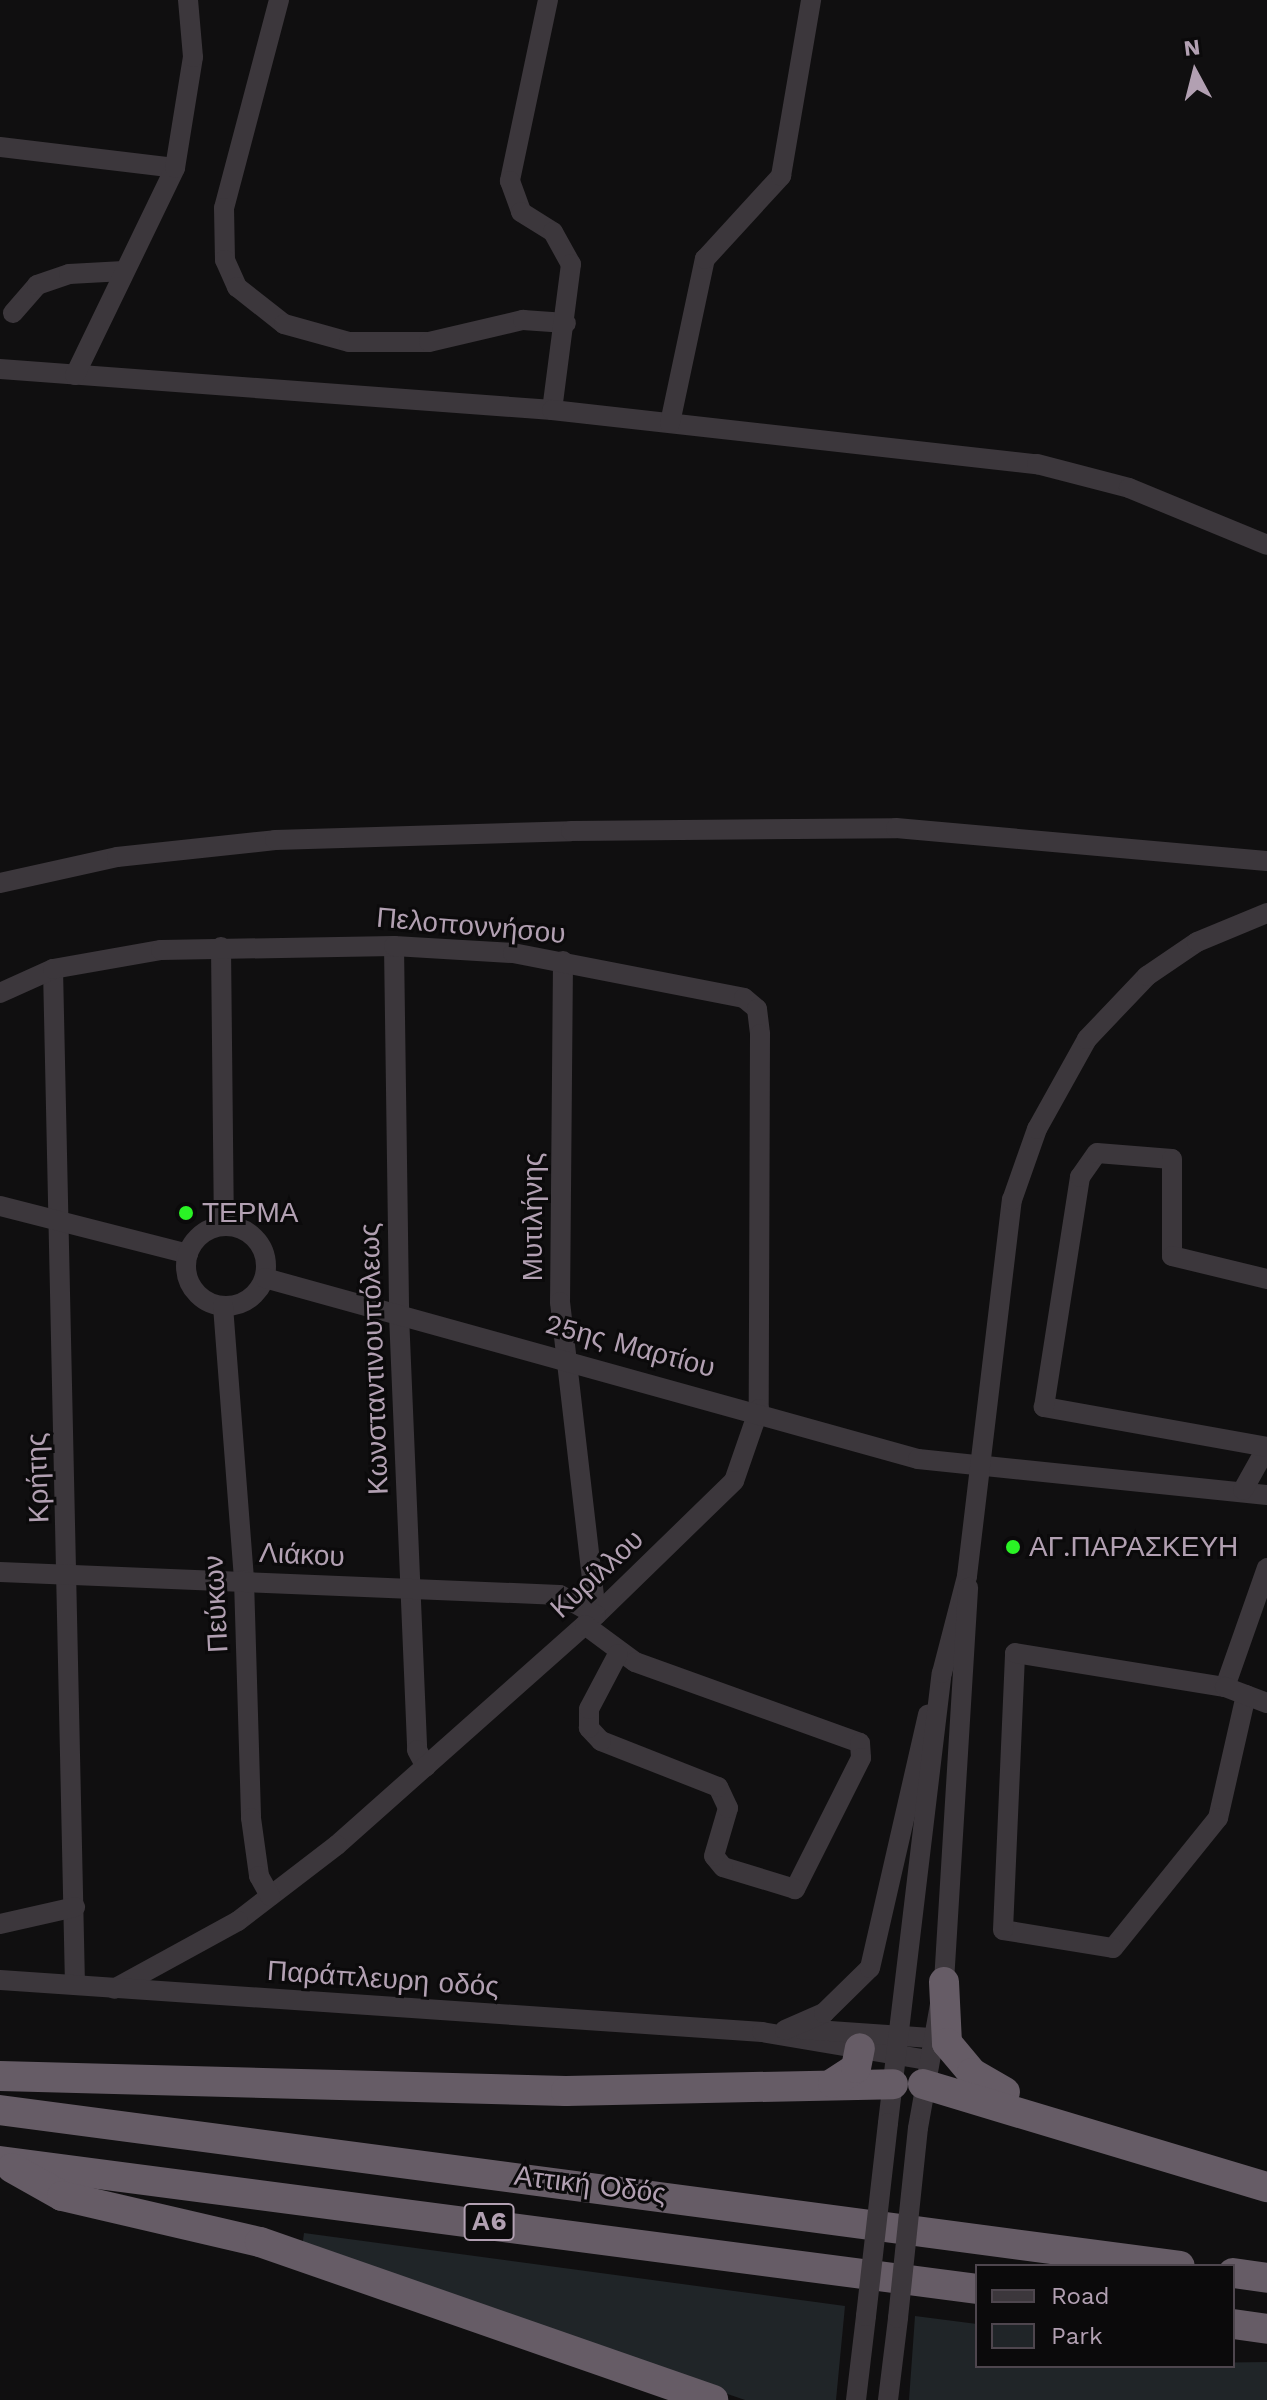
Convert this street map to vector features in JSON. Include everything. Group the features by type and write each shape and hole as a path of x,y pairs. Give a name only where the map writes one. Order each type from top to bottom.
{"highway":[{"path":"944,1982 944,2030 955,2057 1059,2123"},
{"path":"833,2083 856,2068 860,2048"},
{"path":"0,2076 566,2091 833,2083 895,2058"},
{"path":"925,2072 1059,2123 1267,2187"},
{"name":"Αττική Οδός","path":"0,2110 1165,2264"},
{"path":"0,2161 62,2196 260,2242 713,2400"},
{"name":"Αττική Οδός","path":"0,2161 975,2289"},
{"path":"1235,2273 1267,2278"},
{"path":"1235,2324 1267,2329"}],"street":[{"path":"75,375 175,168 193,57 188,0"},
{"path":"279,0 224,208 225,260 237,287 284,324 349,342 429,342 523,320 566,323"},
{"path":"548,0 510,181 521,212 565,246 566,323 552,410"},
{"path":"670,423 705,259 781,176 811,0"},
{"path":"0,147 175,168"},
{"path":"13,313 37,285 69,274 124,271"},
{"path":"0,369 552,410 1037,464 1129,488 1267,545"},
{"path":"0,883 117,857 275,840 571,831 896,828 1267,861"},
{"path":"785,2030 824,2013 870,1968 915,1757 942,1673 967,1576 1012,1200 1037,1129 1087,1039 1147,976 1197,942 1267,913"},
{"name":"Πελοποννήσου","path":"0,993 53,969 221,947 394,946 563,961 744,998 757,1009"},
{"name":"Κωνσταντινουπόλεως","path":"394,946 399,1315 417,1750 426,1767"},
{"path":"221,947 224,1226"},
{"name":"Μυτιλήνης","path":"563,961 566,1357 590,1620"},
{"name":"Κρήτης","path":"53,969 57,1220 70,1575 75,1985"},
{"name":"Κυρίλλου","path":"114,1989 270,1896 426,1767 590,1620 734,1481 759,1409 757,1009"},
{"path":"1243,1490 1267,1447 1044,1407 1080,1177 1097,1153 1172,1159 1172,1256 1267,1279"},
{"path":"0,1206 188,1254"},
{"path":"224,1226 258,1241 265,1278 241,1304 223,1306 193,1289 188,1254 202,1235 224,1226"},
{"name":"25ης Μαρτίου","path":"265,1278 759,1409 918,1459 980,1468 1243,1490 1267,1495"},
{"name":"Πεύκων","path":"223,1306 244,1580 251,1818 259,1876 270,1896"},
{"path":"1225,1687 1267,1568"},
{"name":"Λιάκου","path":"0,1572 560,1595 590,1620 618,1654"},
{"path":"887,2393 925,2072 944,1982 970,1623 967,1576"},
{"path":"1246,1695 1218,1818 1113,1948 1003,1930 1015,1653 1225,1687 1246,1695 1267,1703"},
{"path":"618,1654 860,1743 861,1758 795,1889 723,1867 714,1856 728,1808 718,1787 601,1741 589,1728 589,1709 618,1654"},
{"path":"856,2400 942,1673"},
{"path":"0,1924 75,1907"},
{"name":"Παράπλευρη οδός","path":"0,1980 762,2032 860,2048 895,2058"},
{"name":"Παράπλευρη οδός","path":"762,2032 785,2030 895,2058"},
{"path":"895,2058 931,2038"},
{"path":"895,2058 925,2072"},
{"path":"895,2058 925,2072"},
{"path":"860,2368 866,2400"}],"green space":[{"path":"304,2233 845,2306 836,2400 745,2400 302,2248"},
{"path":"915,2316 975,2324 975,2368 1235,2368 1235,2362 1267,2362 1267,2400 909,2400"}],"place":[{"name":"ΤΕΡΜΑ","path":"186,1213"},
{"name":"ΑΓ.ΠΑΡΑΣΚΕΥΗ","path":"1013,1547"}]}
